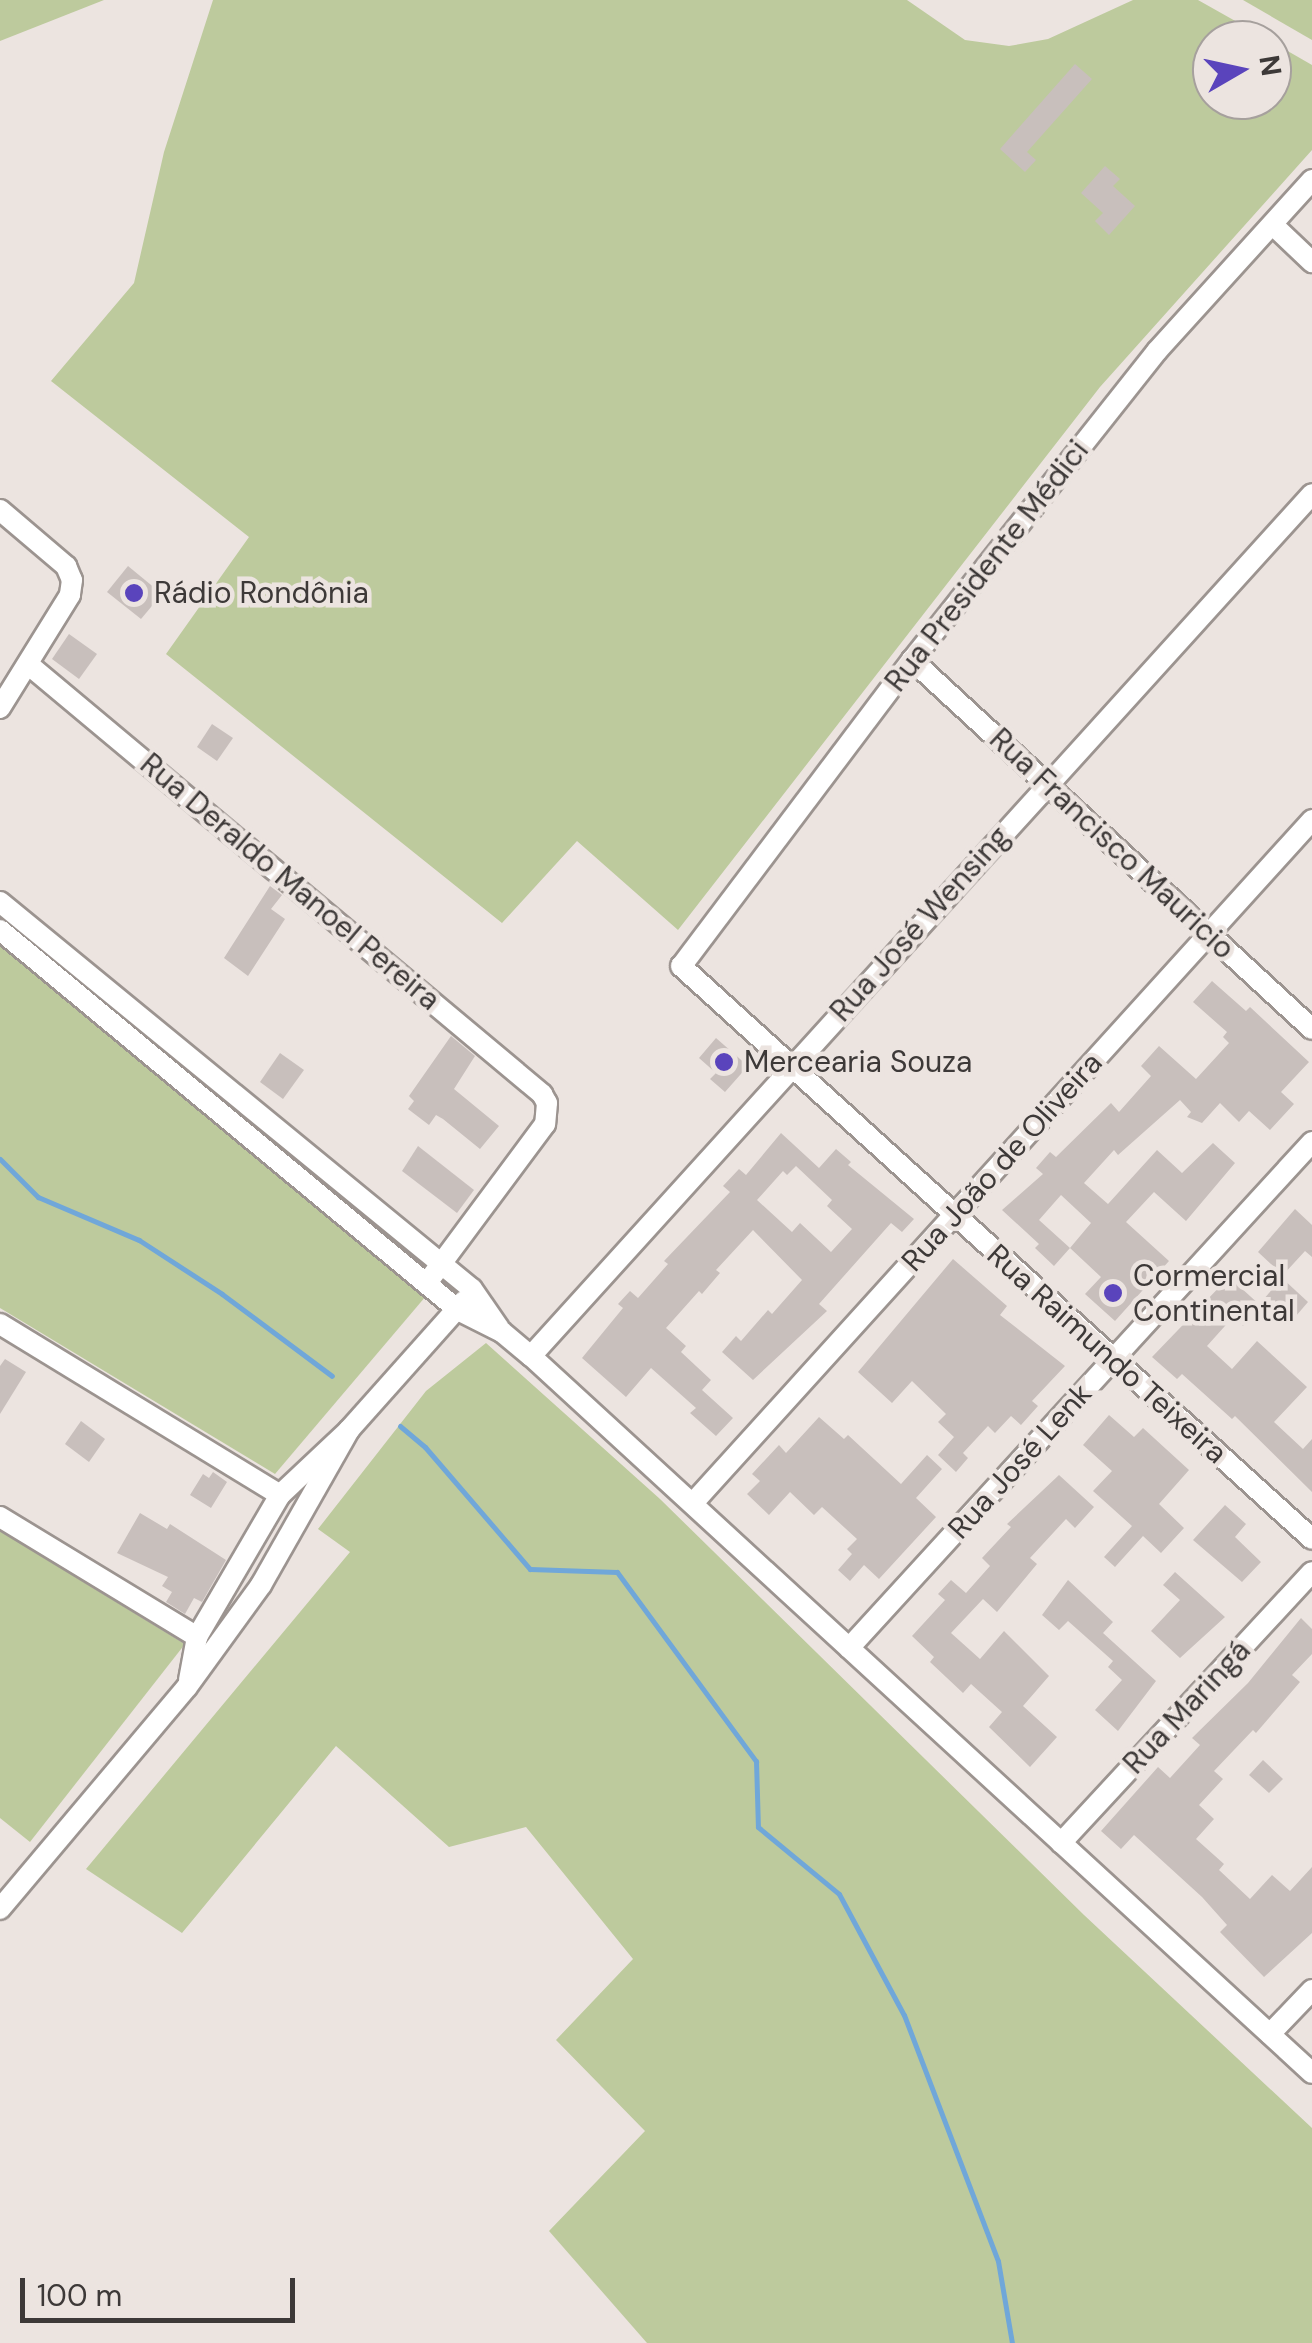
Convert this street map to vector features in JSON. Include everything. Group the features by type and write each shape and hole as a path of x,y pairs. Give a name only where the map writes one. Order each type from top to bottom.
{"street":[{"name":"Rua Presidente Médici","path":"680,966 912,660 1157,351 1312,180"},
{"path":"1273,225 1312,262"},
{"name":"Rua José Wensing","path":"531,1356 1312,494"},
{"path":"0,510 66,566 72,580 70,594 0,708"},
{"name":"Rua Francisco Mauricio","path":"912,660 1312,1029"},
{"name":"Rua Deraldo Manoel Pereira","path":"29,665 535,1086 546,1103 540,1132 442,1264"},
{"name":"Rua João de Oliveira","path":"693,1504 1312,820"},
{"path":"0,902 472,1289 502,1332"},
{"path":"0,930 458,1310 502,1332 531,1356 1312,2073"},
{"name":"Rua Raimundo Teixeira","path":"680,966 1312,1539"},
{"name":"Rua José Lenk","path":"849,1648 1312,1142"},
{"path":"426,1284 442,1264"},
{"path":"188,1687 197,1637 280,1496 349,1430 458,1310 472,1289"},
{"path":"0,1324 280,1496"},
{"path":"0,1909 188,1687 262,1584 349,1430"},
{"path":"0,1517 197,1637"},
{"name":"Rua Maringá","path":"1061,1843 1312,1572"},
{"path":"1270,2034 1312,1990"}],"green space":[{"path":"0,0 104,0 0,41"},
{"path":"213,0 907,0 965,40 1009,46 1048,39 1133,0 1198,0 1234,20 1192,20 1192,120 1292,120 1292,54 1312,65 1312,150 1100,387 678,930 577,841 502,923 166,654 249,537 51,381 134,283 164,152"},
{"path":"1243,0 1312,0 1312,40 1292,28 1292,20 1278,20"},
{"path":"0,943 426,1296 275,1474 0,1308"},
{"path":"486,1343 660,1499 1084,1915 1312,2128 1312,2343 647,2343 549,2231 645,2131 556,2040 633,1959 526,1827 449,1847 336,1746 182,1933 86,1869 350,1552 318,1529 426,1391"},
{"path":"0,1531 185,1644 30,1842 0,1818"}],"building":[{"path":"1075,64 1092,79 1027,152 1036,160 1025,172 1000,149"},
{"path":"1105,166 1120,179 1113,186 1135,206 1109,235 1095,221 1103,213 1081,193"},
{"name":"Rádio Rondônia","path":"128,566 162,594 141,619 107,592"},
{"path":"69,634 97,654 79,679 52,659"},
{"path":"212,724 233,738 217,761 197,747"},
{"path":"270,886 282,895 271,909 285,919 248,976 224,958"},
{"path":"1212,981 1246,1011 1250,1007 1309,1062 1281,1092 1294,1104 1270,1130 1249,1111 1239,1122 1220,1103 1202,1123 1187,1117 1191,1112 1180,1100 1118,1155 1114,1150 1084,1183 1108,1204 1157,1150 1182,1173 1213,1143 1235,1163 1186,1221 1154,1192 1126,1222 1169,1261 1115,1321 1085,1294 1101,1277 1070,1248 1054,1266 1035,1248 1039,1244 1002,1210 1043,1174 1036,1168 1050,1152 1056,1157 1111,1103 1119,1112 1151,1076 1141,1066 1159,1046 1196,1079 1229,1043 1223,1037 1227,1032 1193,1002","holes":["1061,1195 1091,1223 1070,1248 1039,1220"]},
{"path":"451,1036 475,1056 454,1089 499,1126 480,1149 436,1115 429,1125 408,1109 414,1101 409,1096"},
{"name":"Mercearia Souza","path":"716,1038 748,1066 725,1092 710,1079 716,1073 699,1058"},
{"path":"280,1053 304,1070 283,1099 260,1082"},
{"path":"781,1133 819,1168 836,1149 851,1162 848,1165 914,1219 902,1232 891,1223 819,1304 827,1311 753,1380 722,1352 736,1336 741,1341 768,1310 772,1314 802,1280 753,1230 716,1270 720,1273 702,1294 699,1291 666,1328 686,1346 681,1352 711,1380 702,1390 733,1418 716,1436 690,1413 696,1408 651,1368 626,1397 582,1358 623,1308 618,1304 630,1291 638,1298 668,1264 664,1261 730,1192 723,1186 739,1169 746,1175","holes":["796,1166 832,1200 827,1206 852,1229 831,1252 800,1223 792,1232 757,1200 783,1171 787,1175"]},
{"path":"418,1146 474,1190 457,1213 402,1171"},
{"path":"1295,1209 1312,1225 1312,1257 1305,1251 1283,1275 1258,1252"},
{"path":"953,1259 1007,1306 1000,1315 1065,1366 1032,1401 1038,1406 1021,1425 1011,1416 995,1433 988,1426 963,1453 968,1458 956,1472 938,1455 954,1437 938,1422 946,1414 912,1381 892,1403 858,1372"},
{"path":"1229,1277 1261,1306 1243,1326 1233,1317 1207,1346 1232,1369 1257,1341 1307,1387 1274,1422 1303,1449 1312,1439 1312,1492 1235,1416 1232,1419 1182,1374 1177,1379 1152,1357"},
{"path":"1282,1278 1308,1302 1290,1323 1263,1300"},
{"path":"5,1359 26,1372 0,1414 0,1366"},
{"path":"1109,1415 1134,1437 1143,1428 1189,1470 1159,1504 1184,1528 1161,1553 1143,1536 1115,1567 1104,1557 1132,1526 1093,1491 1112,1471 1083,1445"},
{"path":"819,1417 844,1439 848,1435 901,1484 927,1455 942,1469 916,1498 936,1517 879,1579 864,1565 850,1581 838,1570 852,1554 847,1549 857,1539 822,1507 814,1515 790,1492 769,1515 747,1494 760,1481 752,1474 779,1445 786,1453"},
{"path":"81,1421 105,1439 89,1462 65,1444"},
{"path":"213,1472 227,1482 211,1508 190,1495 203,1474 209,1478"},
{"path":"1059,1475 1094,1507 1075,1528 1066,1519 1030,1558 1037,1564 997,1612 983,1599 951,1633 980,1659 1004,1631 1049,1676 1023,1706 1057,1737 1030,1767 989,1727 1002,1712 971,1684 963,1693 930,1662 934,1657 912,1636 945,1600 938,1594 951,1580 966,1593 990,1566 982,1558 1011,1527 1007,1524"},
{"path":"1225,1505 1246,1524 1235,1537 1261,1562 1242,1582 1193,1540"},
{"path":"140,1513 167,1529 170,1524 226,1560 202,1602 194,1598 185,1614 166,1602 172,1592 162,1586 168,1577 117,1553"},
{"path":"1175,1572 1225,1617 1180,1658 1151,1631 1180,1600 1163,1585"},
{"path":"1068,1580 1113,1622 1103,1633 1156,1681 1118,1731 1095,1710 1122,1680 1108,1667 1113,1661 1068,1621 1059,1630 1042,1615"},
{"path":"1301,1618 1312,1629 1312,1654 1292,1675 1300,1682 1256,1733 1253,1730 1214,1771 1223,1779 1199,1805 1214,1819 1196,1839 1224,1864 1219,1870 1250,1899 1272,1875 1290,1891 1312,1867 1312,1933 1264,1977 1220,1932 1227,1925 1202,1897 1134,1835 1121,1849 1101,1831 1158,1767 1170,1778 1200,1745 1192,1738 1248,1683"},
{"path":"1263,1760 1283,1779 1269,1793 1249,1775"}],"waterway":[{"path":"0,1159 38,1197 139,1240 222,1294 332,1376"},
{"path":"400,1426 425,1447 530,1569 617,1572 756,1761 758,1827 839,1894 904,2015 998,2261 1012,2343"}],"place":[{"name":"Rádio Rondônia","path":"134,593"},
{"name":"Mercearia Souza","path":"724,1062"},
{"name":"Cormercial Continental","path":"1113,1293"}]}
